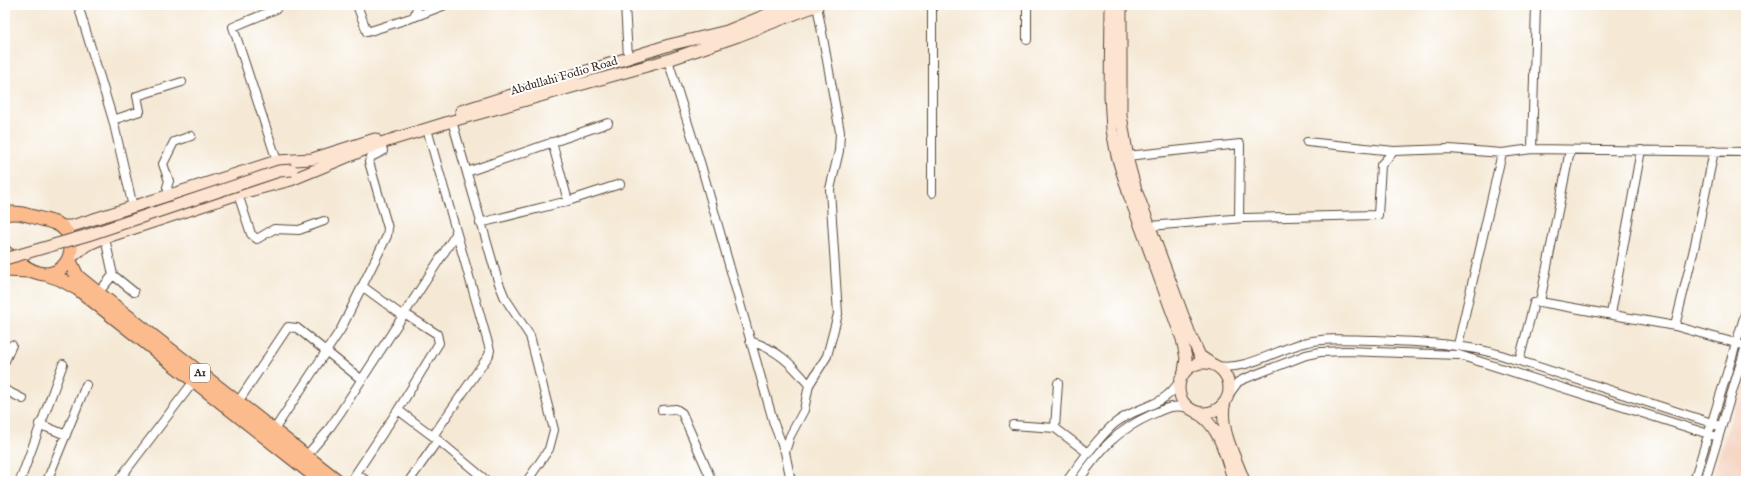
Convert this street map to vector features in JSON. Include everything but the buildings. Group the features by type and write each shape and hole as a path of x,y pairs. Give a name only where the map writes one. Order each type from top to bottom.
{"highway":[{"path":"5,270 16,269 42,274 59,270 69,258 70,242 67,232 61,226 25,214 7,212"},
{"path":"5,252 23,265 42,274"},
{"name":"A1","path":"69,258 78,276 98,293 338,481"},
{"name":"A1","path":"42,274 60,279 78,289 315,479"}],"main road":[{"name":"Abdullahi Fodio Road","path":"314,164 628,57 727,31 790,5"},
{"name":"Abdullahi Fodio Road","path":"314,164 452,121 668,60 738,36 818,5"},
{"path":"1111,5 1110,95 1112,130 1117,156 1129,194 1182,339 1186,358 1181,377 1179,396 1190,410 1205,418 1215,430 1234,481"},
{"path":"1121,5 1120,92 1128,156 1136,190 1194,344 1200,356 1224,372 1228,380 1229,388 1223,412 1225,425 1244,481"},
{"path":"61,226 72,226 277,161 314,164"},
{"path":"5,259 88,235 279,171 292,170 314,164"},
{"path":"69,258 87,245 105,238 238,194 291,180 314,164"},
{"path":"1181,377 1197,363 1214,365"},
{"path":"1190,410 1200,413 1214,411 1226,400"}],"street":[{"path":"78,5 113,120 133,207"},
{"path":"357,5 367,32 445,5"},
{"path":"414,17 418,5"},
{"path":"625,5 628,57"},
{"path":"785,452 790,436 804,410 809,384 827,356 838,314 830,190 839,151 840,132 818,5"},
{"path":"932,5 932,193"},
{"path":"1027,5 1027,40"},
{"path":"1532,149 1536,5"},
{"path":"276,9 233,27 277,161"},
{"path":"668,60 701,165 774,424 785,452 791,481"},
{"path":"113,120 140,111 138,96 182,82"},
{"path":"452,121 480,223 503,292 530,336 554,430 550,449 527,481"},
{"path":"467,172 608,123"},
{"path":"409,481 489,355 490,350 427,129"},
{"path":"170,195 166,187 169,181 163,164 174,142 191,136"},
{"path":"552,142 568,201"},
{"path":"1307,142 1394,151 1449,149 1502,153 1532,149 1746,152"},
{"path":"274,430 341,329 388,232 369,162 371,157 383,151 381,143"},
{"path":"1128,156 1240,144 1239,218"},
{"path":"1540,302 1570,150"},
{"path":"1611,314 1641,150"},
{"path":"1150,226 1239,218 1378,215 1381,165 1394,151"},
{"path":"1675,326 1714,151"},
{"path":"1458,345 1502,153"},
{"path":"480,223 568,201 620,184"},
{"path":"238,194 250,234 257,239 274,229 299,230 324,221"},
{"path":"306,456 326,433 362,380 456,234"},
{"path":"105,238 113,275 134,292"},
{"path":"98,293 113,275"},
{"path":"351,481 398,410 439,343 437,334 404,315 362,286"},
{"path":"1519,361 1534,303 1540,302 1675,326 1746,346 1704,481"},
{"path":"1694,481 1746,311"},
{"path":"238,402 288,327 298,328 362,380"},
{"path":"1214,365 1234,366 1308,342 1330,339 1441,343 1458,345 1479,349 1519,361 1721,426"},
{"path":"750,341 767,346 790,362 809,384"},
{"path":"5,361 12,345"},
{"path":"1226,400 1238,382 1244,378 1306,355 1320,352 1346,351 1459,355 1718,436"},
{"path":"20,481 39,424 63,364"},
{"path":"1067,481 1088,453 1114,424 1140,409 1169,396 1181,377"},
{"path":"118,481 194,381"},
{"path":"1056,428 1058,383"},
{"path":"47,481 86,385"},
{"path":"5,390 23,399"},
{"path":"1078,481 1110,441 1133,422 1171,406 1180,406 1190,410"},
{"path":"662,410 676,409 682,413 712,481"},
{"path":"398,410 436,438 487,481"},
{"path":"39,424 66,435"},
{"path":"1012,425 1056,428 1088,453"},
{"path":"356,474 367,481"}],"shaded area":[{"path":"1746,373 1746,481 1711,481 1741,387"}]}
